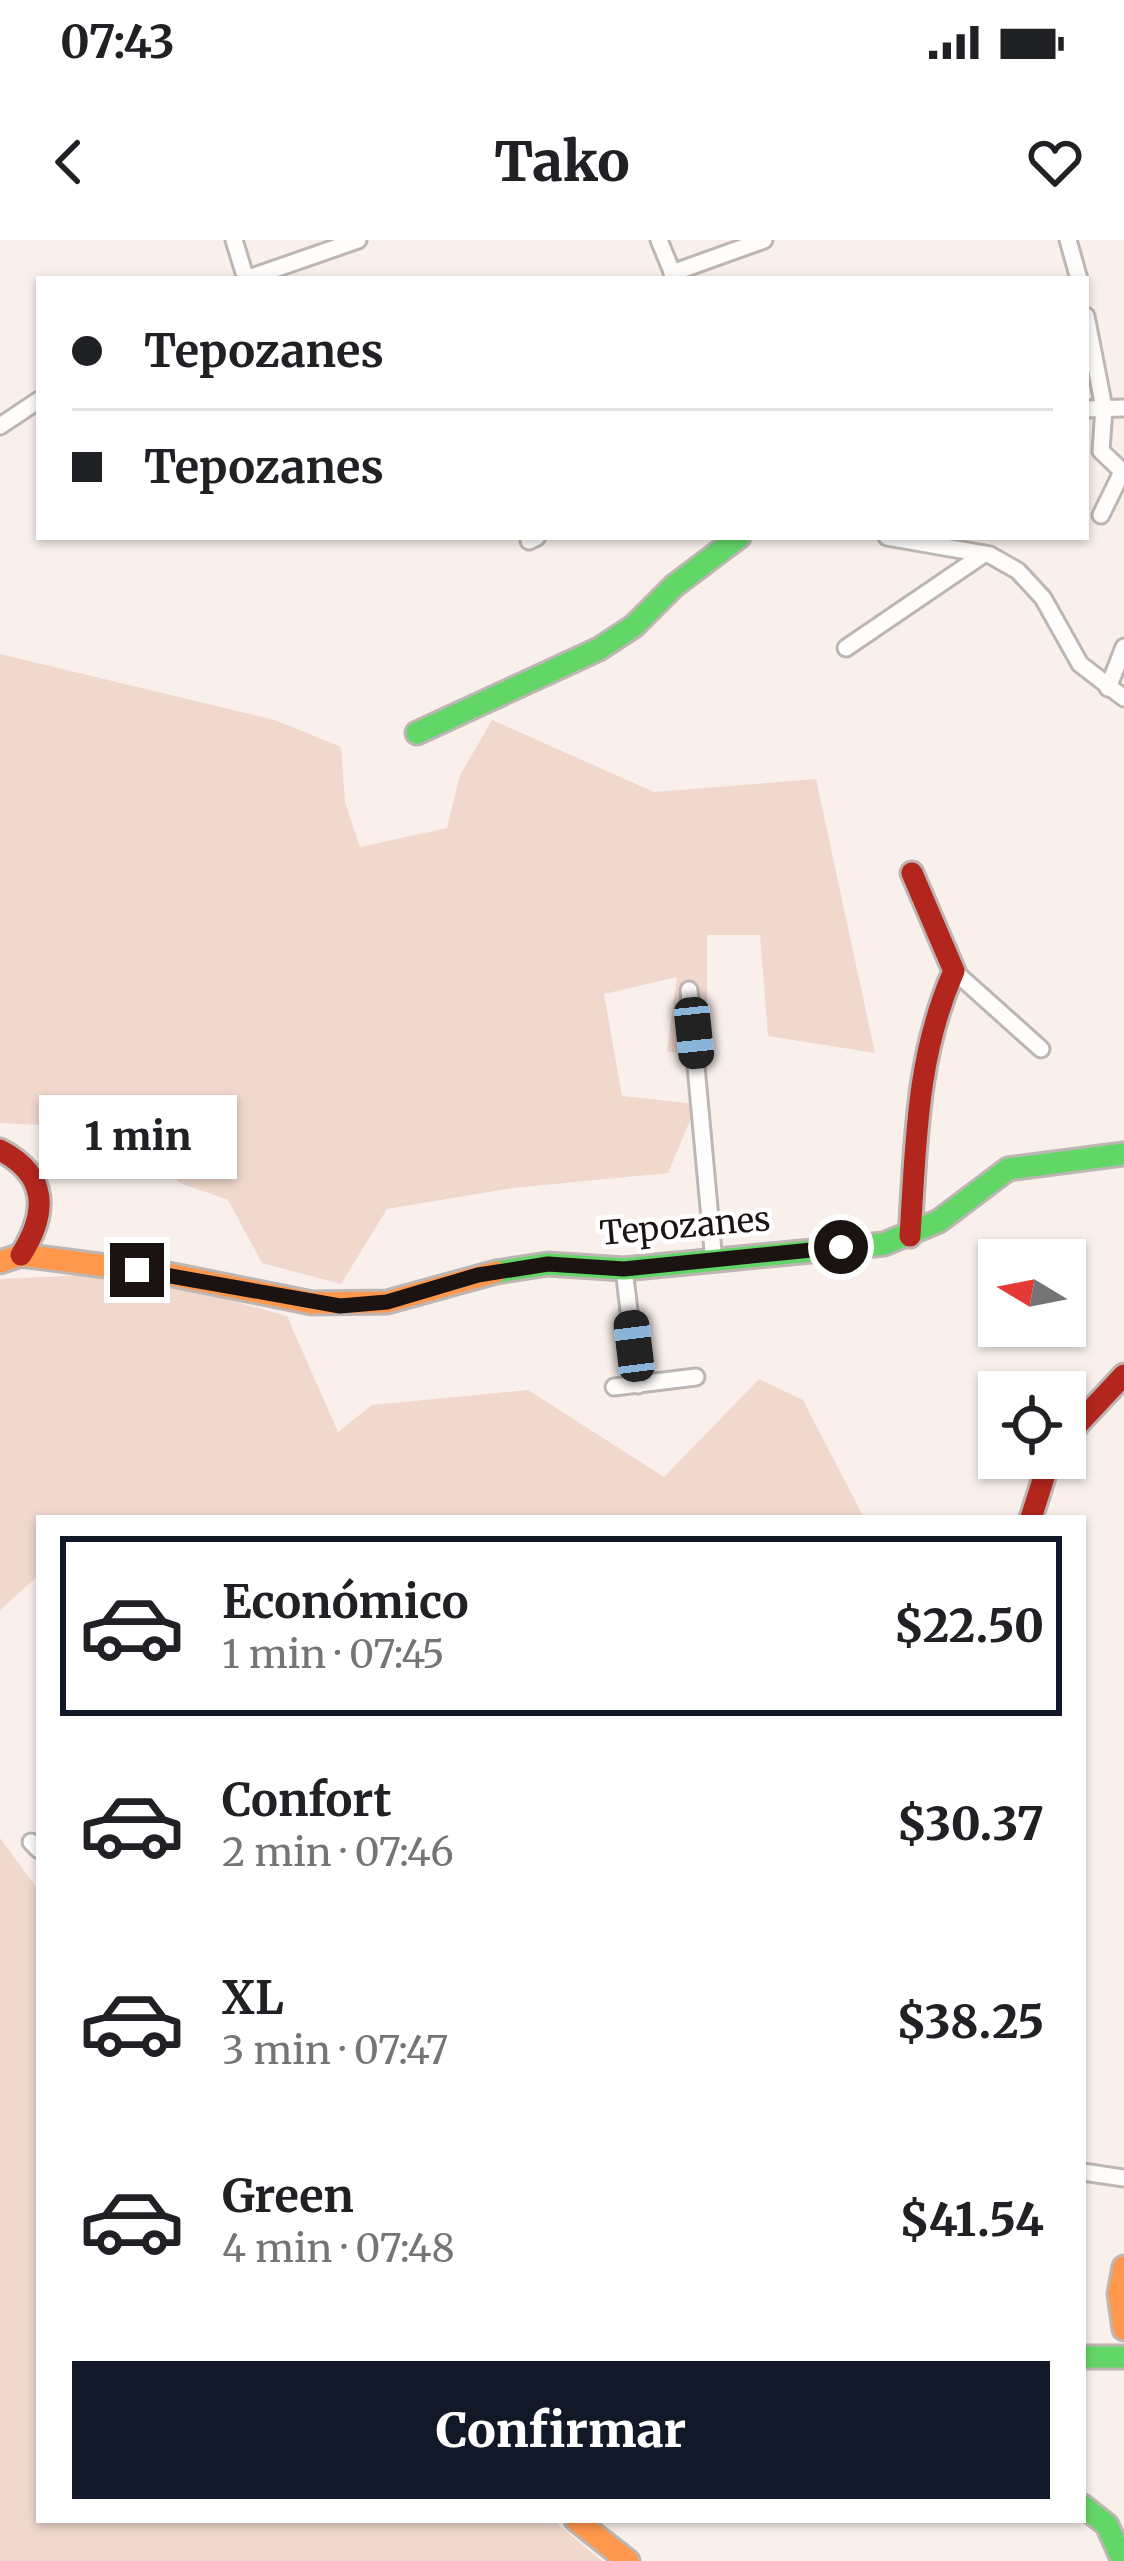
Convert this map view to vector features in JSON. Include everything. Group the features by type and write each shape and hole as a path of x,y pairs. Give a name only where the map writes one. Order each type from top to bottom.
{"street":[{"path":"234,240 245,276"},
{"path":"255,276 358,240"},
{"path":"659,240 673,276 764,240"},
{"path":"1068,240 1077,276"},
{"path":"1089,347 1101,451 1123,473 1101,515"},
{"path":"0,426 36,402"},
{"path":"1095,408 1124,408"},
{"path":"417,733 599,649 634,626 674,586 735,540"},
{"path":"904,540 984,554 1018,571 1043,598 1080,664 1124,698"},
{"path":"846,648 984,554"},
{"path":"1108,688 1124,647"},
{"path":"912,873 954,971 1041,1048"},
{"path":"910,1236 926,1044 938,1002 954,971"},
{"path":"689,990 714,1262"},
{"path":"0,1150 20,1158 40,1190 44,1212 10,1259"},
{"name":"Tepozanes","path":"10,1259 169,1274 280,1299 340,1306 387,1302 478,1275 548,1264 624,1269 884,1244 910,1236 1008,1169 1124,1154"},
{"path":"624,1269 638,1385"},
{"path":"1086,1416 1124,1375"},
{"path":"614,1387 696,1377"},
{"path":"1032,1515 1043,1479"},
{"path":"1086,2172 1124,2178"},
{"path":"1124,2267 1119,2294 1124,2329"},
{"path":"1086,2357 1124,2357"},
{"path":"1086,2508 1108,2525 1123,2561"},
{"path":"580,2523 628,2561"}],"shaded area":[{"path":"0,654 275,720 341,747 345,802 360,847 447,828 460,775 492,720 654,792 816,779 875,1053 768,1036 760,935 707,935 707,1052 667,1052 677,977 604,994 622,1096 697,1104 668,1173 513,1188 387,1209 341,1284 262,1263 228,1200 180,1183 120,1129 0,1123"},
{"path":"132,1273 287,1316 338,1432 372,1405 528,1390 664,1477 759,1379 803,1400 862,1515 36,1515 36,1578 0,1610 0,1279"},
{"path":"0,1838 36,1887 36,2523 557,2523 602,2561 0,2561"}],"traffic: fast":[{"path":"417,733 599,649 634,626 674,586 735,540"},
{"path":"496,1272 548,1264 624,1269 884,1244 939,1221 1008,1169 1124,1154"},
{"path":"1086,2357 1124,2357"},
{"path":"1086,2508 1107,2525 1123,2561"}],"traffic: slow":[{"path":"0,1262 21,1255 168,1274 312,1303 387,1302 496,1272"},
{"path":"1124,2267 1119,2294 1124,2329"},
{"path":"580,2523 628,2561"}],"traffic: jam":[{"path":"910,1236 925,1068 954,971 912,873"},
{"path":"0,1150 27,1171 39,1196 36,1224 21,1255"},
{"path":"1086,1416 1124,1375"},
{"path":"1032,1515 1043,1479"}],"route":[{"path":"137,1270 340,1306 387,1302 478,1275 548,1264 624,1269 841,1247"}]}
